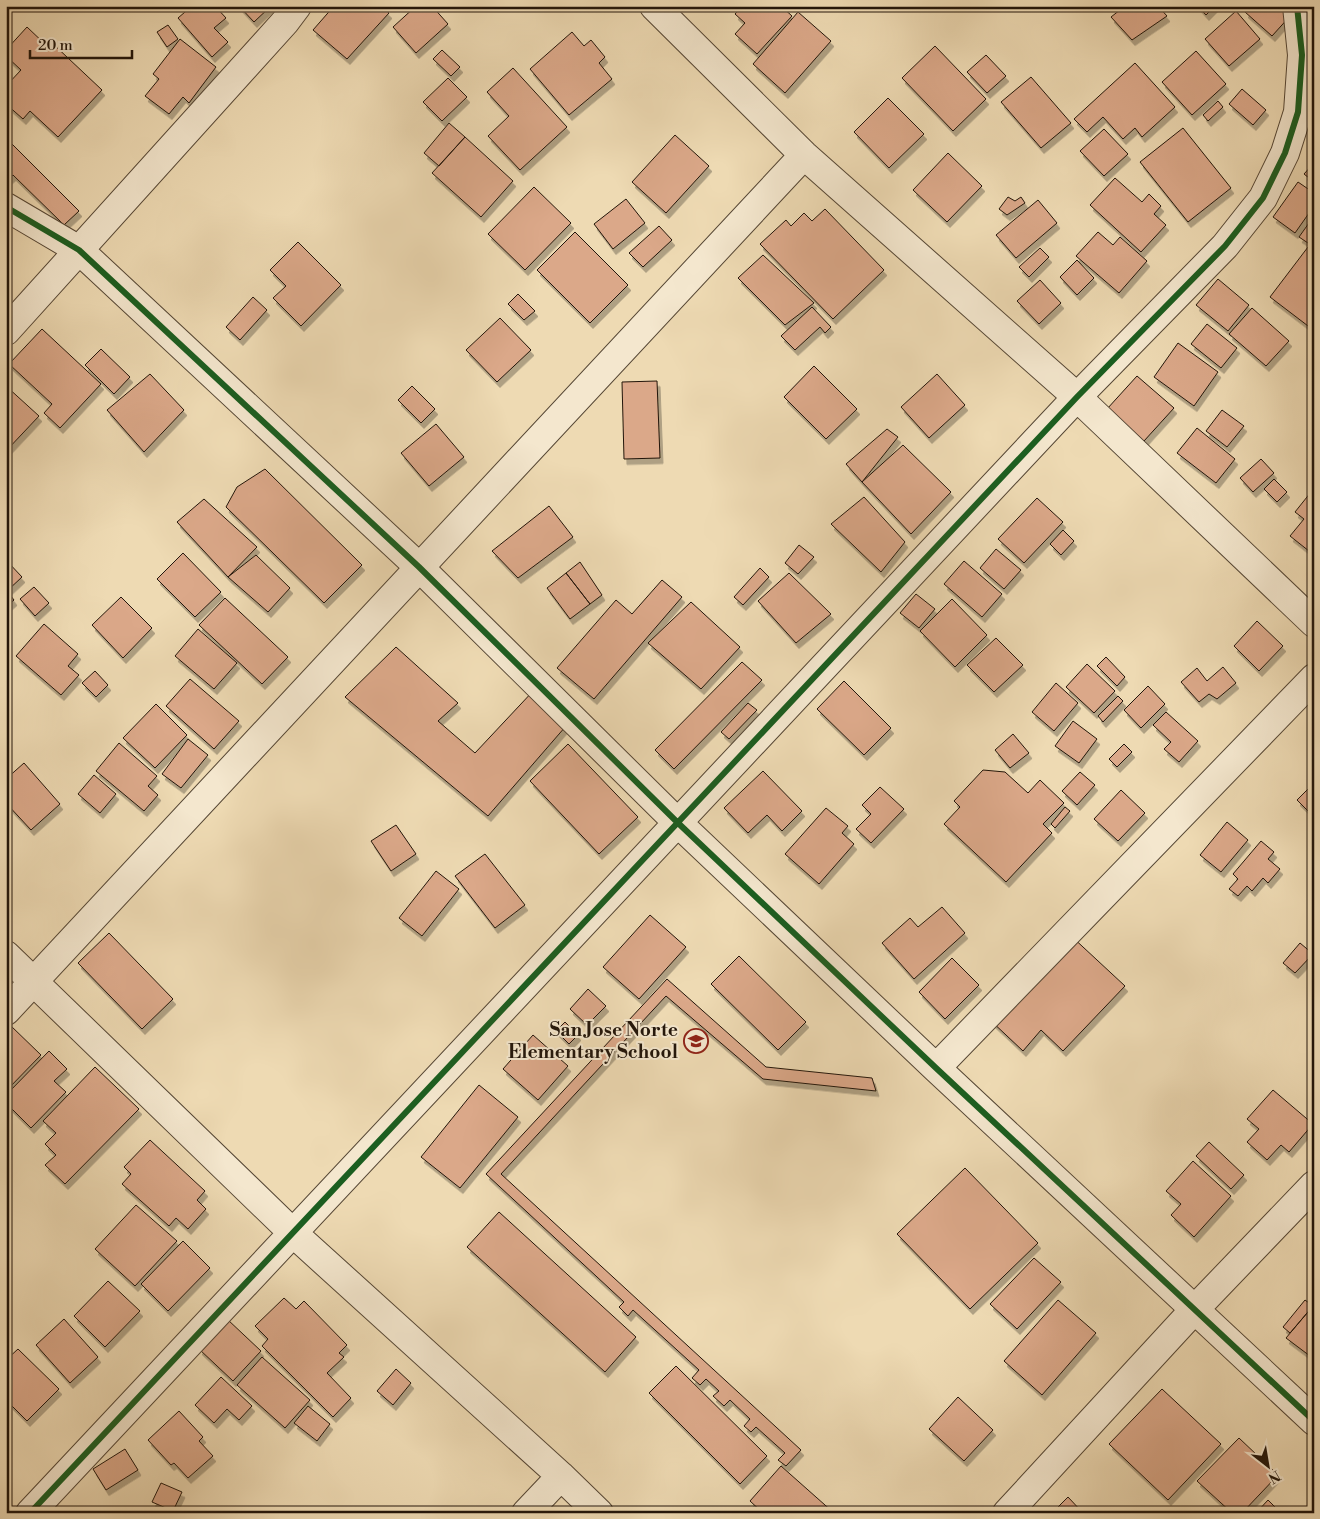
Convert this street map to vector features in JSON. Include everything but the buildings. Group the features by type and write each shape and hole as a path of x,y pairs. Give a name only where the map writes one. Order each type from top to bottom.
{"street":[{"path":"6,331 285,22 297,6"},
{"path":"654,6 804,155 1077,398 1314,623"},
{"path":"30,1513 677,822 1077,398 1225,246 1263,198 1285,154 1298,112 1302,55 1297,6"},
{"path":"6,1011 804,155"},
{"path":"6,208 79,250 419,567 677,822 936,1068 1314,1421"},
{"path":"936,1068 1314,678"},
{"path":"6,955 293,1233 561,1476 599,1513"},
{"path":"1007,1513 1194,1310 1314,1185"},
{"path":"526,1513 561,1476"}],"cycle path":[{"path":"30,1513 1077,397 1225,246 1263,198 1285,153 1298,112 1302,55 1297,6"},
{"path":"6,207 79,250 419,567 677,822 936,1068 1314,1421"}],"place":[{"name":"San Jose Norte Elementary School","path":"696,1041"}]}
